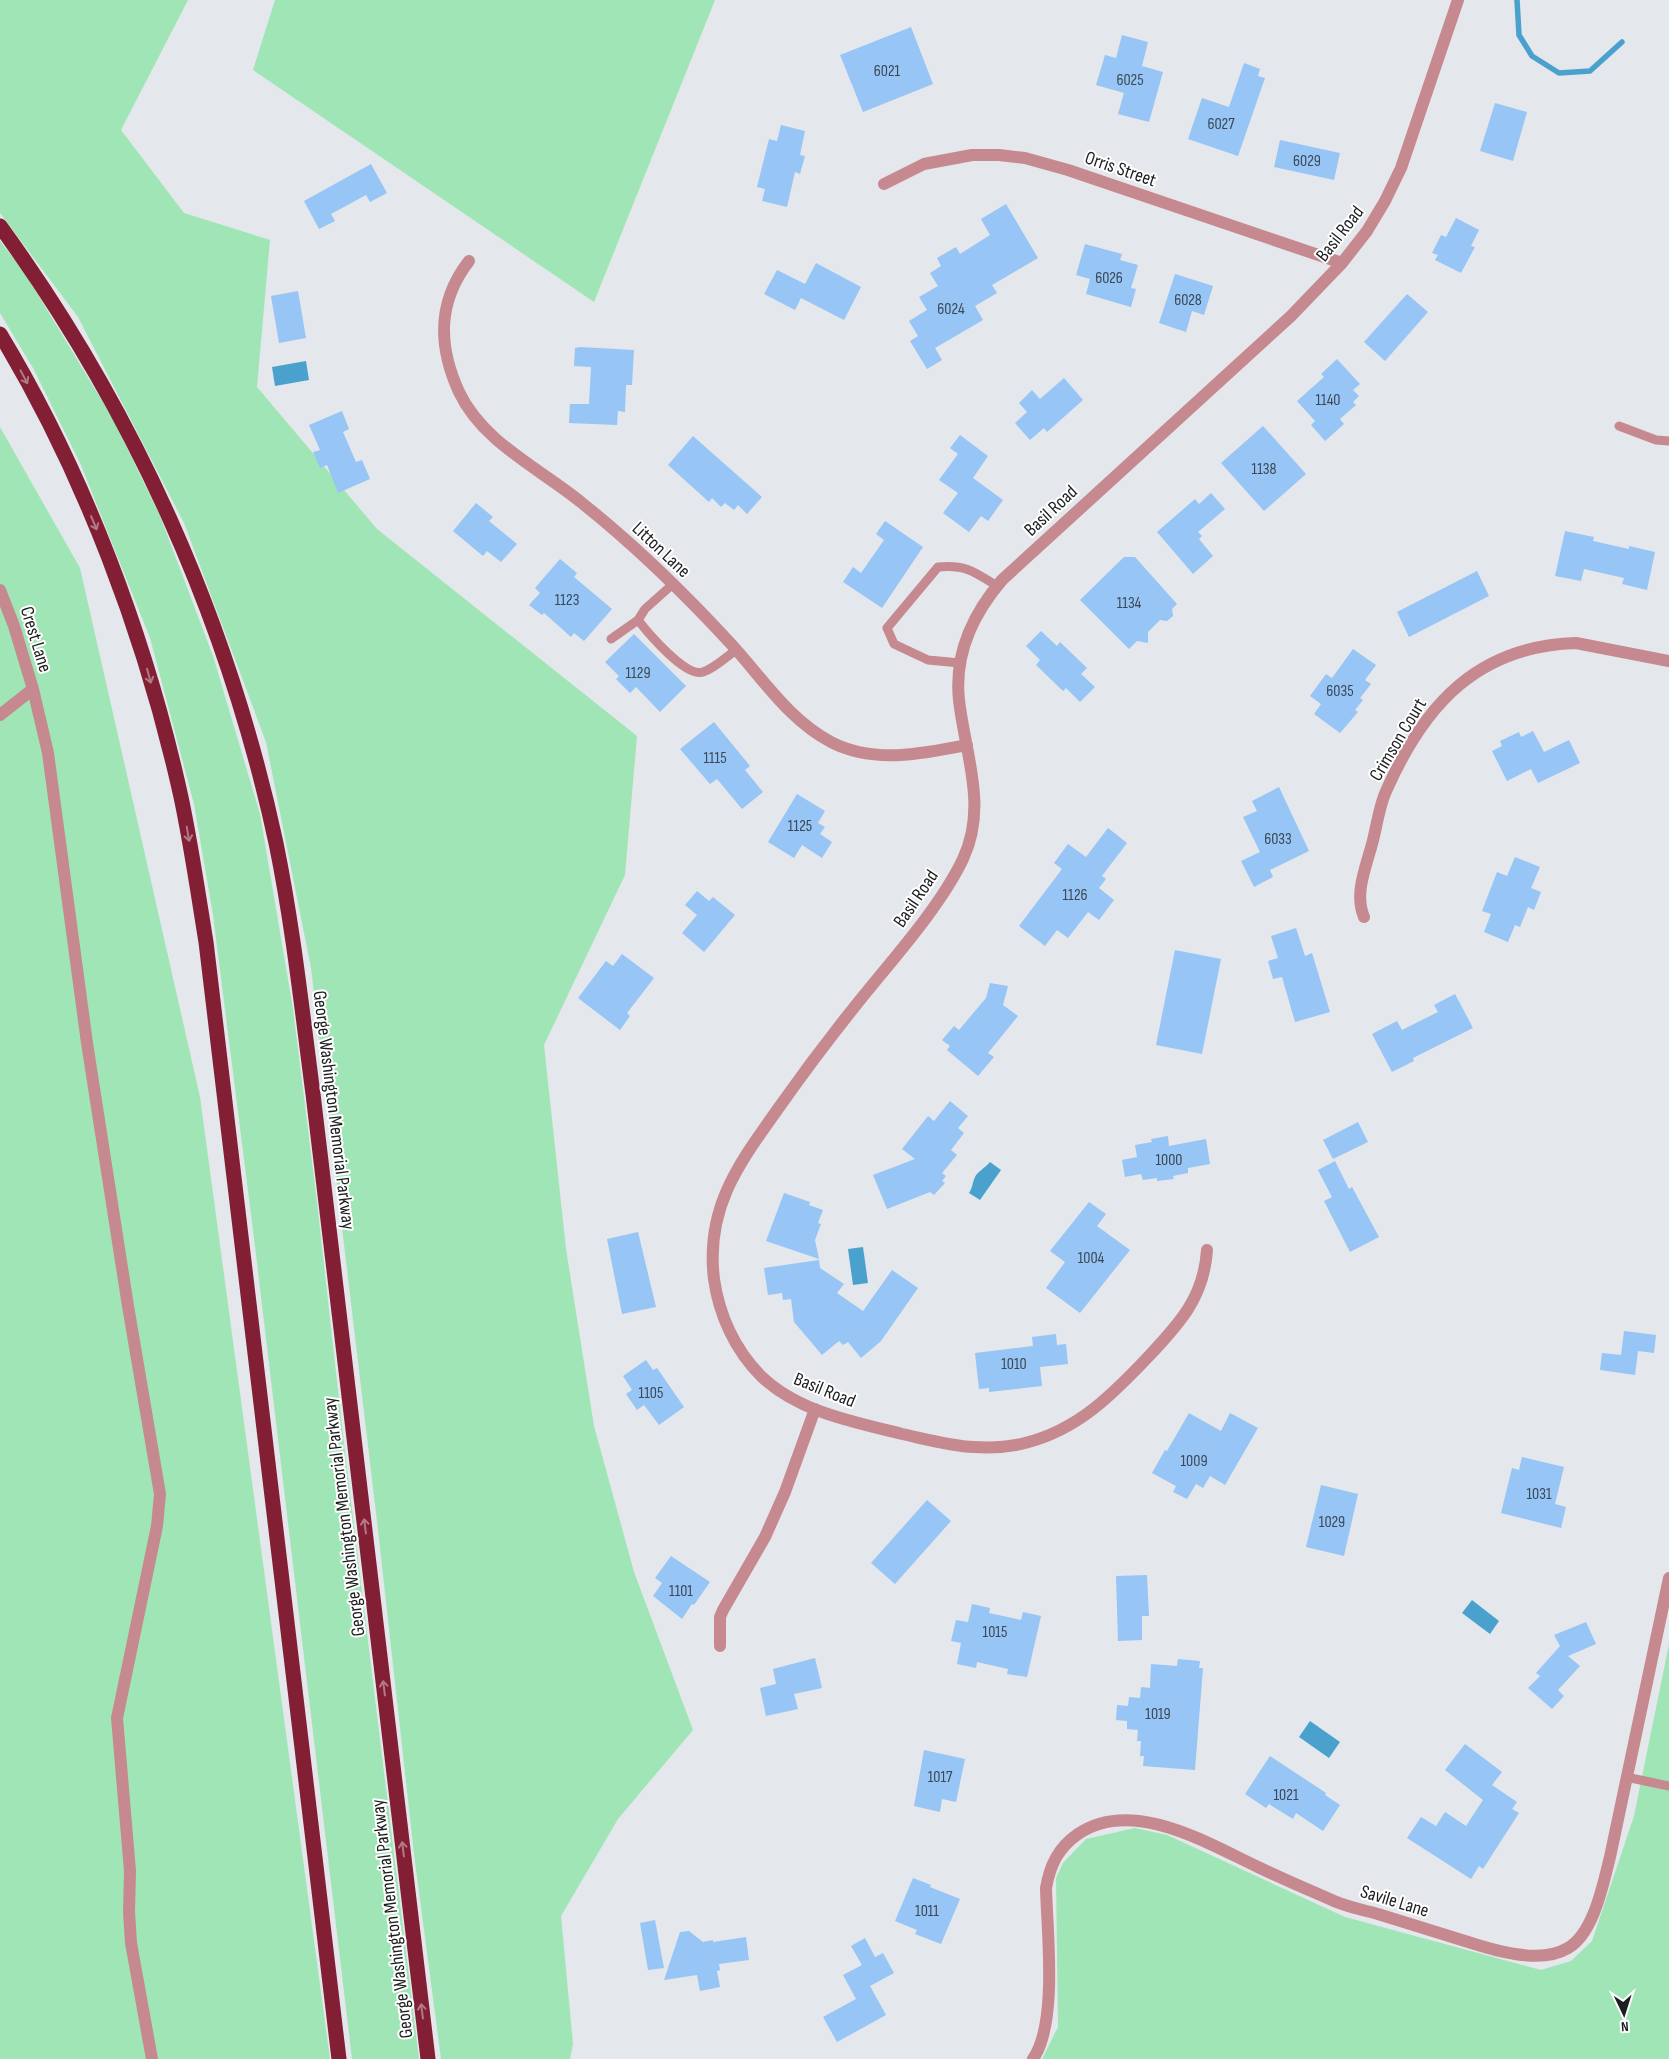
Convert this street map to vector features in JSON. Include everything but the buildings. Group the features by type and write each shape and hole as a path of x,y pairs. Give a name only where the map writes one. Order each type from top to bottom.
{"highway":[{"name":"George Washington Memorial Parkway","path":"0,226 39,280 102,383 170,517 217,633 246,726 276,843 293,941 313,1094 428,2059"},
{"path":"0,334 52,431 79,488 118,580 142,653 181,798 207,952 339,2059"}],"street":[{"name":"Basil Road","path":"1207,1250 1200,1287 1190,1308 1169,1335 1114,1393 1080,1420 1047,1436 1023,1444 994,1448 970,1447 870,1426 815,1409 783,1394 762,1377 744,1357 730,1334 720,1308 714,1278 713,1248 717,1218 727,1188 739,1164 803,1074 904,947 942,894 964,858 973,829 976,803 975,785 959,699 960,663 972,623 985,600 997,586 1117,474 1292,316 1342,263 1367,231 1386,201 1401,168 1458,0"},
{"name":"Orris Street","path":"884,184 924,164 953,158 999,155 1025,158 1068,170 1342,263"},
{"name":"Litton Lane","path":"469,261 458,275 449,294 445,313 445,339 449,366 460,393 474,416 492,436 581,502 673,584 736,650 794,716 808,728 832,742 855,751 895,755 921,754 967,745"},
{"name":"Crest Lane","path":"0,590 14,626 33,689 0,715"},
{"name":"Crimson Court","path":"1364,917 1360,909 1360,890 1386,790 1427,719 1458,684 1480,669 1507,656 1530,649 1560,644 1576,643 1669,661"},
{"path":"33,689 48,753 87,1043 128,1306 160,1494 157,1526 117,1718 130,1861 129,1912 131,1942 152,2059"},
{"path":"720,1646 720,1618 723,1610 766,1537 785,1492 815,1409"},
{"name":"Savile Lane","path":"1033,2059 1042,2038 1048,2002 1046,1888 1050,1869 1058,1854 1071,1839 1086,1828 1106,1821 1132,1820 1156,1824 1221,1848 1337,1902 1482,1946 1530,1956 1554,1954 1576,1942 1592,1916 1610,1857 1669,1578"}],"lane":[{"path":"1619,426 1656,440 1669,441"},
{"path":"960,663 928,660 894,644 887,628 938,567 957,565 977,573 997,586"},
{"path":"611,639 638,620 645,608 673,584"},
{"path":"638,620 676,660 695,673 702,672 736,650"},
{"path":"1626,1777 1669,1786"}],"green space":[{"path":"0,0 188,0 121,130 184,213 270,240 257,387 377,529 637,736 625,875 544,1045 566,1249 594,1426 634,1572 693,1730 618,1819 561,1916 573,2044 570,2059 441,2059 414,1854 377,1521 311,968 266,742 184,523 78,317 0,213"},
{"path":"275,0 715,0 594,302 253,70"},
{"path":"0,241 23,270 113,419 160,516 213,656 260,814 293,1009 419,2059 352,2059 254,1238 213,915 194,804 150,638 81,465 33,368 0,313"},
{"path":"0,427 80,568 200,1097 330,2059 0,2059"},
{"path":"1669,1644 1669,2059 1042,2059 1058,2027 1056,1878 1063,1863 1086,1839 1135,1828 1167,1835 1345,1917 1541,1970 1571,1961 1592,1941 1634,1816"}],"water":[{"path":"306,361 309,380 275,386 272,367"},
{"path":"990,1162 1001,1170 980,1200 969,1193 976,1175"},
{"path":"863,1247 868,1283 853,1285 848,1249"},
{"path":"1472,1600 1499,1621 1490,1634 1462,1613"},
{"path":"1310,1721 1340,1742 1329,1758 1299,1737"}],"waterway":[{"path":"1517,0 1519,35 1532,56 1559,73 1590,71 1622,42"}]}
